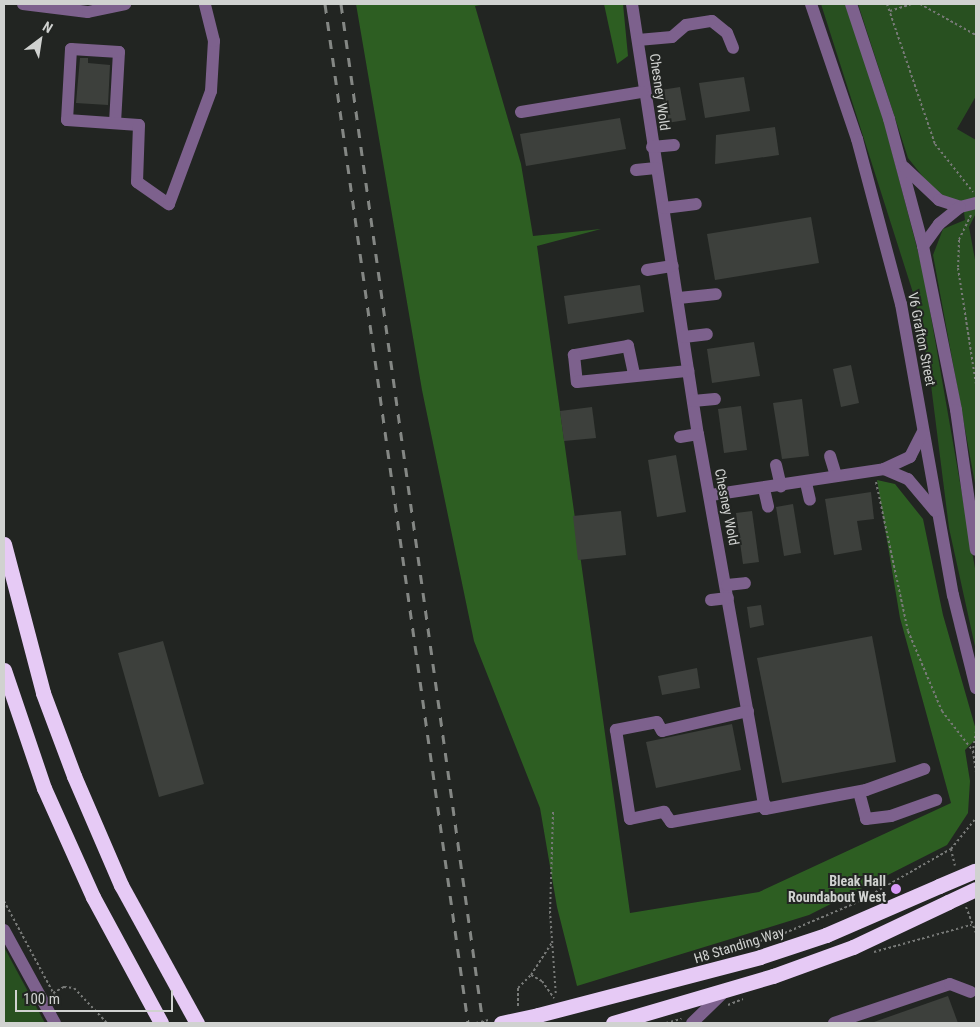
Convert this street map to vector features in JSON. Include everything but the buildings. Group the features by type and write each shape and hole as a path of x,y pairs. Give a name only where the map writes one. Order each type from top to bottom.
{"highway":[{"path":"4,544 43,693 74,776 126,893 197,1023"},
{"path":"4,670 44,788 93,897 161,1023"},
{"name":"H8 Standing Way","path":"501,1023 760,957 826,935 975,870"},
{"path":"612,1023 641,1020 852,947 976,889"}],"street":[{"path":"23,4 88,12 125,4"},
{"path":"115,123 119,52 71,49 67,120 139,125 136,182 168,204 204,119 211,91 214,41 205,4"},
{"name":"Chesney Wold","path":"632,4 638,40 642,92 664,208 698,434 711,494 765,805"},
{"name":"V6 Grafton Street","path":"811,4 883,231 923,428 938,516 976,688"},
{"name":"V6 Grafton Street","path":"851,4 902,164 923,246 956,410 976,550"},
{"name":"Chesney Wold","path":"638,40 662,39 696,21 712,21 728,32 732,48"},
{"path":"521,112 642,92"},
{"name":"Chesney Wold","path":"652,147 674,145"},
{"path":"902,164 931,195 960,207"},
{"path":"636,170 656,168"},
{"path":"923,246 938,224 960,207 976,203"},
{"path":"664,208 696,204"},
{"path":"647,270 673,266"},
{"path":"678,298 716,294"},
{"path":"684,337 707,334"},
{"path":"634,374 628,346 574,355 577,382 634,374 665,375 688,371"},
{"path":"694,402 715,399"},
{"path":"711,494 806,483 836,476 879,470 910,458 923,428"},
{"path":"680,437 698,434"},
{"path":"830,456 836,476"},
{"path":"776,465 781,486"},
{"path":"879,470 908,480 938,516"},
{"path":"806,483 810,500"},
{"path":"764,489 768,507"},
{"path":"726,585 745,583"},
{"path":"711,600 728,598"},
{"path":"748,711 662,731 657,722 616,730 630,819 664,812 671,822 765,805 859,792 924,769"},
{"path":"859,792 866,819 936,800"},
{"path":"4,930 55,1023"},
{"path":"834,1023 950,984 971,992"},
{"path":"692,1023 727,990"}],"path":[{"path":"890,11 911,4"},
{"path":"920,4 976,35"},
{"path":"879,470 908,631 942,711 973,751"},
{"path":"976,731 973,751 976,773"},
{"path":"531,975 550,990 556,1003 552,941 553,812"},
{"path":"724,952 780,936 858,902 951,849 976,818"},
{"path":"4,900 53,993 64,987 74,988 107,1023"},
{"path":"518,1008 518,988 531,975 552,941"}],"green space":[{"path":"356,4 487,4 475,6 521,164 533,236 601,229 537,246 630,913 759,892 951,803 900,618 877,480 895,484 923,519 943,615 976,730 976,739 965,750 970,781 968,813 947,845 809,915 577,986 557,907 540,808 474,641 422,390"},
{"path":"604,4 623,4 628,56 617,64"},
{"path":"821,4 845,4 879,102 923,271 976,574 976,651 949,528 929,369 915,299"},
{"path":"858,4 976,4 976,96 957,129 976,140 976,213 969,227 976,265 976,489 933,255 943,229 965,220 963,204 939,197 908,158"},
{"path":"4,947 45,1023 4,1023"}],"railway":[{"path":"325,4 468,1023"},
{"path":"341,4 483,1023"}],"place":[{"name":"Bleak Hall Roundabout West","path":"896,889"}]}
